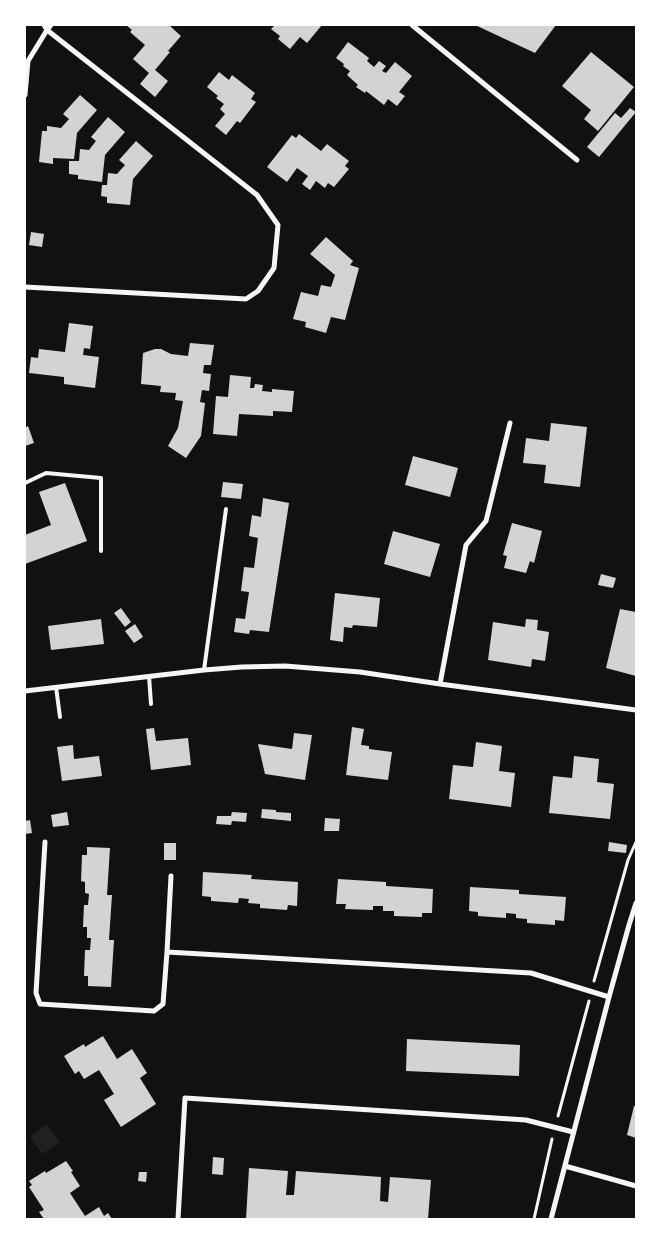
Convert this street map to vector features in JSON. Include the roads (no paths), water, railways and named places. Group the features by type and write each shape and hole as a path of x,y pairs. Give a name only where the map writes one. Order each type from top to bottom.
{"street":[{"path":"412,25 577,160"},
{"path":"25,95 28,60 47,27 257,195 278,225 274,268 258,291 246,299 25,286"},
{"path":"440,684 466,545 486,521 510,423"},
{"path":"25,691 204,670 284,666 360,672 636,710"},
{"path":"45,842 36,993 40,1004 154,1011 163,1004 171,876"},
{"path":"551,1219 608,997 636,903"},
{"path":"629,925 636,926"},
{"path":"167,952 531,973 608,997"},
{"path":"178,1219 185,1098 526,1120 574,1132"},
{"path":"565,1166 636,1186"}],"lane":[{"path":"25,483 46,473 101,478 101,551"},
{"path":"204,670 226,509"},
{"path":"149,676 151,704"},
{"path":"56,687 60,716"}]}
